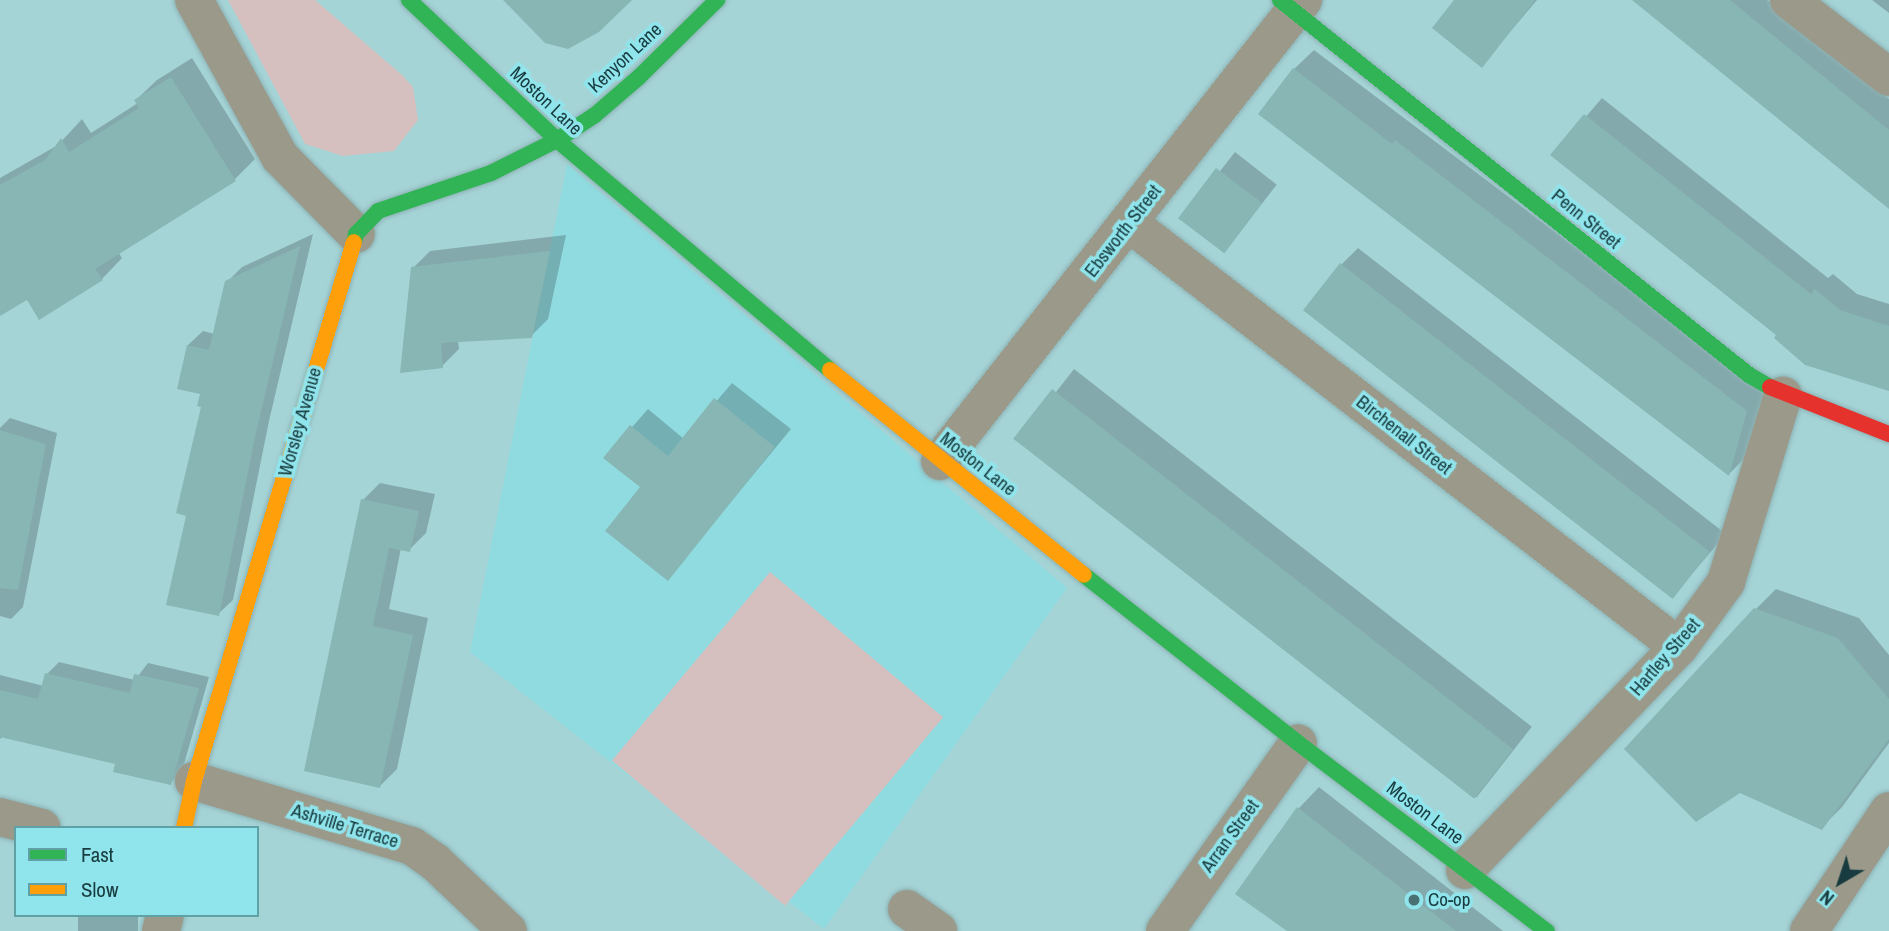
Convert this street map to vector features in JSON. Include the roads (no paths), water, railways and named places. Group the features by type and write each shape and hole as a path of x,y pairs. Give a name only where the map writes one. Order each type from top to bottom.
{"street":[{"path":"194,0 280,157 356,233 378,211 491,173 557,140"},
{"name":"Moston Lane","path":"409,0 557,140 691,257 940,461 1298,743 1547,931"},
{"name":"Kenyon Lane","path":"557,140 595,115 630,85 717,0"},
{"path":"1789,0 1889,77"},
{"name":"Ebsworth Street","path":"940,461 1129,223 1292,4"},
{"name":"Penn Street","path":"1292,4 1749,375 1783,395 1889,434"},
{"name":"Birchenall Street","path":"1129,223 1679,647"},
{"name":"Worsley Avenue","path":"184,826 194,781 356,233"},
{"name":"Hartley Street","path":"1465,870 1679,647 1726,582 1783,395"},
{"name":"Arran Street","path":"1165,931 1298,743"},
{"name":"Ashville Terrace","path":"194,781 412,846 436,863 508,931"},
{"path":"1809,931 1889,811"},
{"path":"0,817 34,826"},
{"path":"907,909 938,931"}],"place":[{"name":"Co-op","path":"1414,900"}]}
